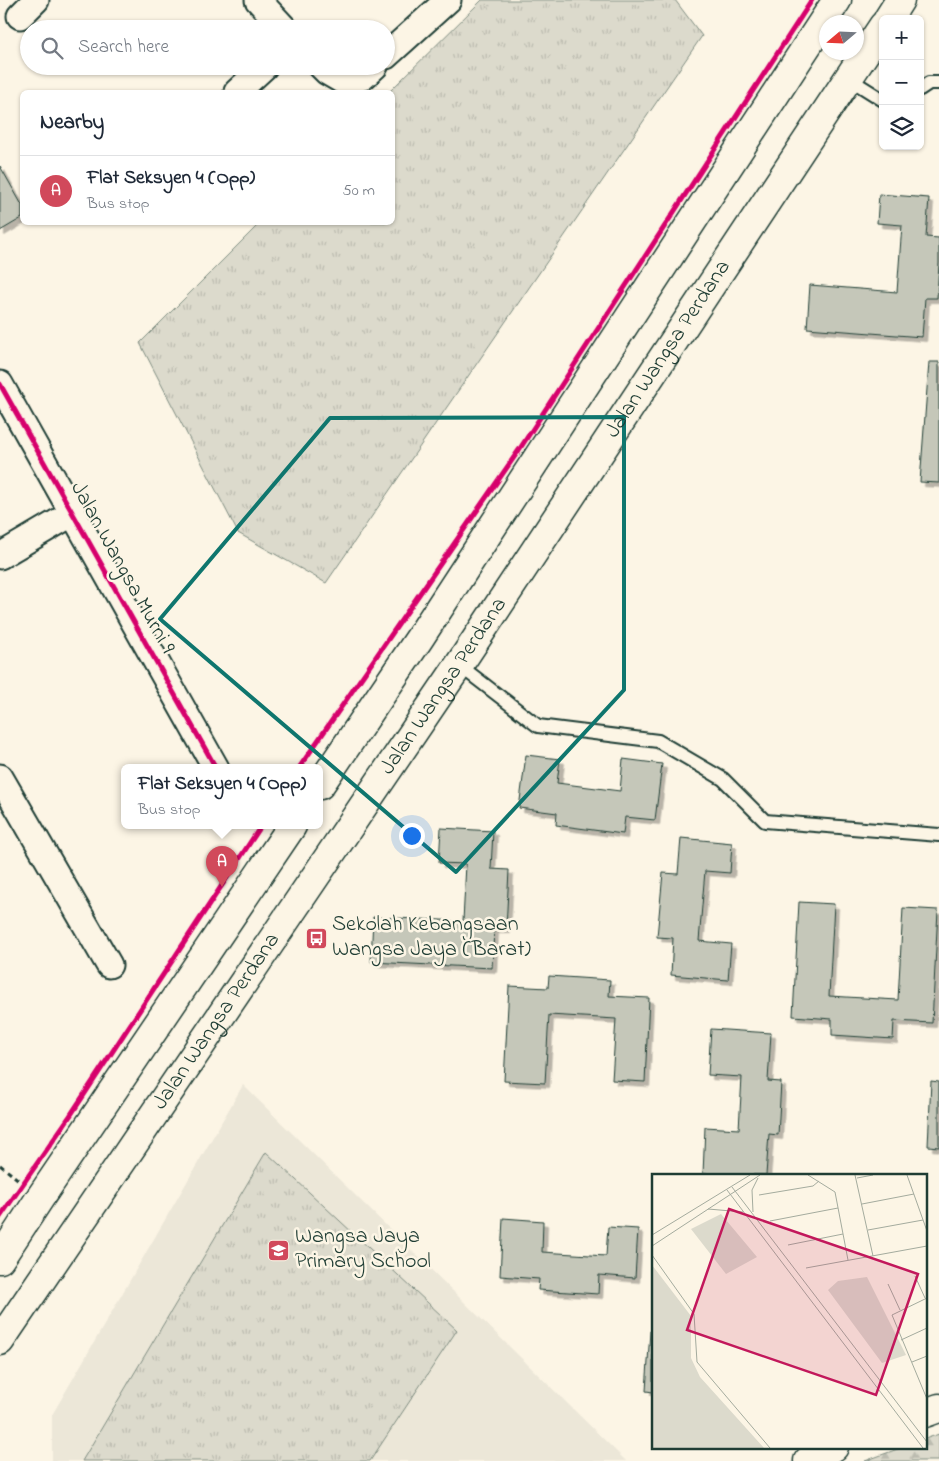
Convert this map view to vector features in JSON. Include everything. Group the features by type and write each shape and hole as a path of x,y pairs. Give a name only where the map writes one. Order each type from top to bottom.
{"main road":[{"path":"323,781 419,639 837,0"},
{"path":"891,15 900,0"},
{"name":"Jalan Wangsa Perdana","path":"0,1342 459,665 879,32"},
{"path":"0,1259 290,829"},
{"path":"926,1413 939,1408"},
{"path":"808,1461 814,1455 832,1448"}],"street":[{"path":"258,0 277,20"},
{"path":"395,48 448,0"},
{"path":"239,90 256,75"},
{"path":"332,75 346,83 365,75"},
{"name":"Jalan Wangsa Murni 9","path":"0,384 214,764"},
{"path":"0,556 73,513"},
{"path":"0,777 109,965"}],"lane":[{"path":"848,78 879,97"},
{"path":"924,86 928,83 939,83"},
{"path":"459,665 538,726 658,741 723,779 764,821 939,835"}],"path":[{"path":"18,1191 28,1177"}],"highlighted area":[{"path":"624,417 624,690 456,872 160,619 330,418"}],"shaded area":[{"name":"Wangsa Jaya Primary School","path":"243,1085 626,1461 52,1461 52,1415"}],"green space":[{"path":"482,0 675,0 702,36 326,583 238,533 140,343 258,225 395,225 395,90 391,90"},
{"path":"266,1152 457,1330 370,1461 82,1461"},
{"path":"939,1434 939,1461 865,1461 900,1448 926,1448 926,1439"}],"building":[{"path":"0,166 20,201 20,219 0,231"},
{"path":"879,194 929,198 926,237 939,238 939,263 937,298 925,298 922,337 807,328 810,285 897,292 902,225 877,223"},
{"path":"929,362 939,362 939,483 920,482"},
{"path":"526,755 560,759 557,783 620,791 623,759 662,764 655,820 625,817 623,834 556,825 557,813 519,808"},
{"path":"441,828 493,831 491,869 509,870 506,929 494,929 492,968 371,962 373,917 463,921 466,864 439,863"},
{"path":"681,838 732,843 730,873 705,871 699,941 731,944 728,980 671,975 673,938 657,937 663,873 678,874"},
{"path":"799,902 834,904 829,996 898,1000 903,908 938,910 932,1023 894,1021 893,1039 832,1035 832,1019 793,1016"},
{"path":"549,976 610,980 609,996 649,998 645,1082 612,1080 616,1019 549,1015 545,1083 504,1081 509,986 548,988"},
{"path":"711,1029 771,1033 768,1081 781,1082 778,1135 769,1134 766,1174 703,1174 705,1127 739,1129 742,1077 708,1075"},
{"path":"931,1081 939,1082 939,1147 928,1146"},
{"path":"503,1218 543,1221 542,1252 606,1256 608,1227 638,1229 635,1278 599,1275 598,1294 538,1290 539,1279 500,1276"},
{"path":"650,1331 652,1331 652,1392 646,1391"}],"cycle path":[{"path":"302,764 519,450 812,0"},
{"path":"0,384 214,764"},
{"path":"0,1217 70,1116 259,829"}],"place":[{"name":"Flat Seksyen 4 (Opp)","path":"222,887"},
{"name":"Sekolah Kebangsaan Wangsa Jaya (Barat)","path":"316,938"},
{"name":"Wangsa Jaya Primary School","path":"279,1250"}]}
